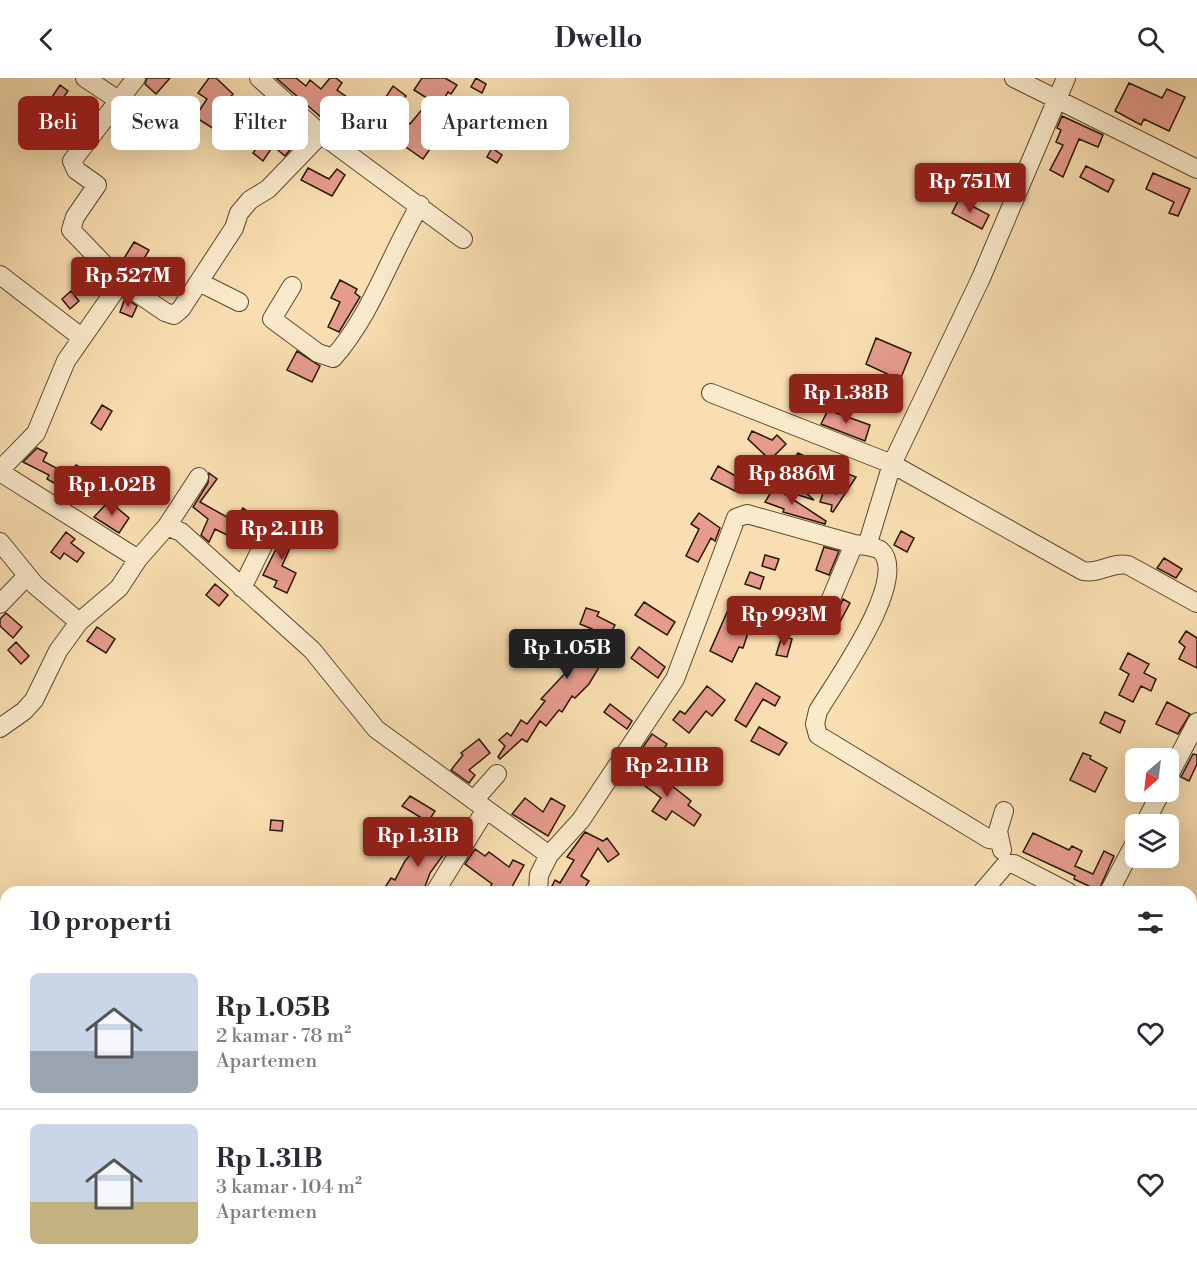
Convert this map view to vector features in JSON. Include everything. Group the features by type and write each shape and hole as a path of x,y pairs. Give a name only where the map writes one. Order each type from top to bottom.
{"street":[{"path":"85,78 111,96"},
{"path":"120,96 136,78"},
{"path":"259,78 320,133"},
{"path":"1014,78 1197,169"},
{"path":"820,625 860,545 891,464 981,278 1066,78"},
{"path":"111,108 72,162 76,170 97,185 75,217 71,230 121,282 165,312 174,315 181,309 234,228 239,213 250,200 283,174 320,135"},
{"path":"343,150 463,239"},
{"path":"292,286 272,319 318,353 333,358 374,296 400,238 420,205"},
{"path":"0,275 81,337"},
{"path":"121,282 66,361 36,433 0,471 138,559"},
{"path":"199,282 239,302"},
{"path":"711,393 891,464 1083,571 1096,572 1118,563 1128,566 1197,603"},
{"path":"0,728 24,711 34,700 57,651 79,622 119,588 138,559 167,526 199,477"},
{"path":"538,886 539,875 549,855 581,820 675,679 736,518 747,514 879,550 886,560 884,592 872,623 818,711 815,724 818,735 985,837 1000,841"},
{"path":"167,526 181,532 312,650 376,729 549,855"},
{"path":"242,588 270,531"},
{"path":"0,543 27,576 79,622"},
{"path":"0,604 27,576"},
{"path":"1179,756 1197,722"},
{"path":"438,886 496,774"},
{"path":"1004,811 998,827 1006,864"},
{"path":"1112,886 1125,862"},
{"path":"987,886 1006,864 1014,864 1056,886"}],"building":[{"path":"147,78 170,78 156,94 145,84"},
{"path":"209,78 216,78 233,94 231,96 212,96 212,128 200,120 200,110 207,99 198,93"},
{"path":"276,78 296,78 306,86 310,80 321,89 330,78 336,78 342,83 337,90 346,96 320,96 320,116 308,106 308,96 297,96"},
{"path":"422,78 445,78 457,85 451,94 448,92 446,96 424,96 414,90"},
{"path":"476,78 486,84 482,93 471,87"},
{"path":"1129,83 1162,98 1167,89 1185,97 1169,131 1144,119 1141,125 1115,111"},
{"path":"60,85 68,91 64,96 53,96"},
{"path":"393,86 406,96 387,96"},
{"path":"421,111 421,150 429,150 423,159 409,149 409,123"},
{"path":"1062,116 1103,135 1098,147 1079,139 1063,177 1050,170 1063,145 1056,142 1061,130 1057,128"},
{"path":"255,150 270,150 263,161 253,153"},
{"path":"278,150 290,150 285,156"},
{"path":"491,150 502,155 497,163 487,157"},
{"path":"1086,166 1114,180 1108,192 1080,177"},
{"path":"308,168 329,179 337,169 345,175 332,196 301,180"},
{"path":"1153,173 1190,189 1178,216 1169,213 1174,202 1146,189"},
{"path":"959,199 989,215 982,229 952,213"},
{"path":"134,242 149,250 135,274 120,265"},
{"path":"340,280 357,289 355,293 360,297 339,332 328,327 340,302 331,298"},
{"path":"71,291 79,301 70,309 62,299"},
{"path":"125,298 137,306 132,317 120,312"},
{"path":"876,338 911,353 900,380 866,364"},
{"path":"297,351 320,366 312,382 287,370"},
{"path":"102,405 112,411 101,430 91,423"},
{"path":"828,410 870,425 865,441 821,424"},
{"path":"752,431 772,440 777,435 786,444 770,460 748,439"},
{"path":"37,448 47,453 43,461 69,475 76,465 91,473 70,503 58,495 63,488 47,479 49,475 23,462"},
{"path":"798,453 811,459 795,483 814,500 774,487"},
{"path":"718,466 741,479 735,491 711,479"},
{"path":"843,472 856,477 833,512 831,511 832,505 820,502 824,490 836,494"},
{"path":"209,473 217,479 200,502 234,521 243,508 254,516 241,542 215,529 209,542 201,535 208,519 193,507 208,483"},
{"path":"774,487 826,521 825,524 783,512 784,509 765,502"},
{"path":"109,501 129,518 119,533 94,517"},
{"path":"699,513 720,528 715,541 711,538 698,562 686,556 699,529 691,524"},
{"path":"281,525 297,532 282,566 296,573 287,593 274,587 277,581 263,575 278,545"},
{"path":"901,531 914,538 907,552 894,545"},
{"path":"66,532 75,539 71,543 84,553 77,562 64,553 60,559 51,552"},
{"path":"824,547 839,551 829,575 816,570"},
{"path":"765,555 779,559 775,570 762,566"},
{"path":"1164,558 1182,569 1176,578 1157,568"},
{"path":"750,572 764,577 760,589 745,584"},
{"path":"215,584 228,595 219,606 206,595"},
{"path":"843,599 850,603 834,633 829,631"},
{"path":"644,602 675,622 667,635 635,615"},
{"path":"586,608 599,612 597,616 615,625 600,652 605,655 598,669 589,684 575,698 572,696 562,712 559,710 546,726 540,721 527,742 522,739 500,759 498,757 505,746 499,740 507,733 511,736 521,720 527,724 545,701 541,699 571,667 582,648 592,629 580,624"},
{"path":"728,610 752,621 743,648 739,647 732,662 710,651"},
{"path":"6,613 22,627 13,638 0,626 0,619"},
{"path":"97,627 115,639 106,653 87,641"},
{"path":"1186,631 1197,638 1197,668 1179,659 1185,647 1179,642"},
{"path":"782,636 792,639 787,657 776,655"},
{"path":"16,642 29,656 21,664 8,650"},
{"path":"639,647 665,667 658,678 631,658"},
{"path":"1128,653 1149,664 1144,673 1156,679 1151,691 1141,686 1133,702 1119,695 1129,674 1120,669"},
{"path":"756,683 780,697 775,706 763,699 746,727 735,720"},
{"path":"707,686 725,700 712,716 706,711 689,733 673,720 680,711 685,714"},
{"path":"1167,702 1190,714 1178,734 1156,724"},
{"path":"610,704 632,721 627,729 604,712"},
{"path":"1105,712 1125,721 1120,733 1100,723"},
{"path":"759,727 787,743 779,755 751,741"},
{"path":"652,734 667,744 658,757 643,747"},
{"path":"479,739 490,753 469,770 475,775 469,783 451,770 463,755 461,753"},
{"path":"1083,753 1107,768 1095,792 1070,780"},
{"path":"1193,754 1197,755 1197,764 1189,781 1181,777"},
{"path":"636,764 668,789 671,785 691,801 688,805 701,815 694,826 672,811 666,820 652,811 661,798 629,774"},
{"path":"410,796 435,811 428,822 402,806"},
{"path":"525,798 543,812 551,798 565,806 548,836 512,814"},
{"path":"271,820 283,821 282,831 270,830"},
{"path":"585,832 603,841 607,838 619,854 608,862 598,848 581,876 589,881 586,886 552,886 555,880 560,883 574,860 567,857"},
{"path":"1033,833 1069,850 1072,846 1082,851 1075,866 1093,874 1104,851 1114,856 1101,886 1089,886 1074,879 1075,876 1023,852"},
{"path":"429,837 440,845 443,842 449,847 430,873 425,886 386,886 391,878 395,880 405,861 421,842 424,844"},
{"path":"475,849 485,856 489,852 509,867 513,860 524,865 512,886 491,886 492,884 465,864"}]}
